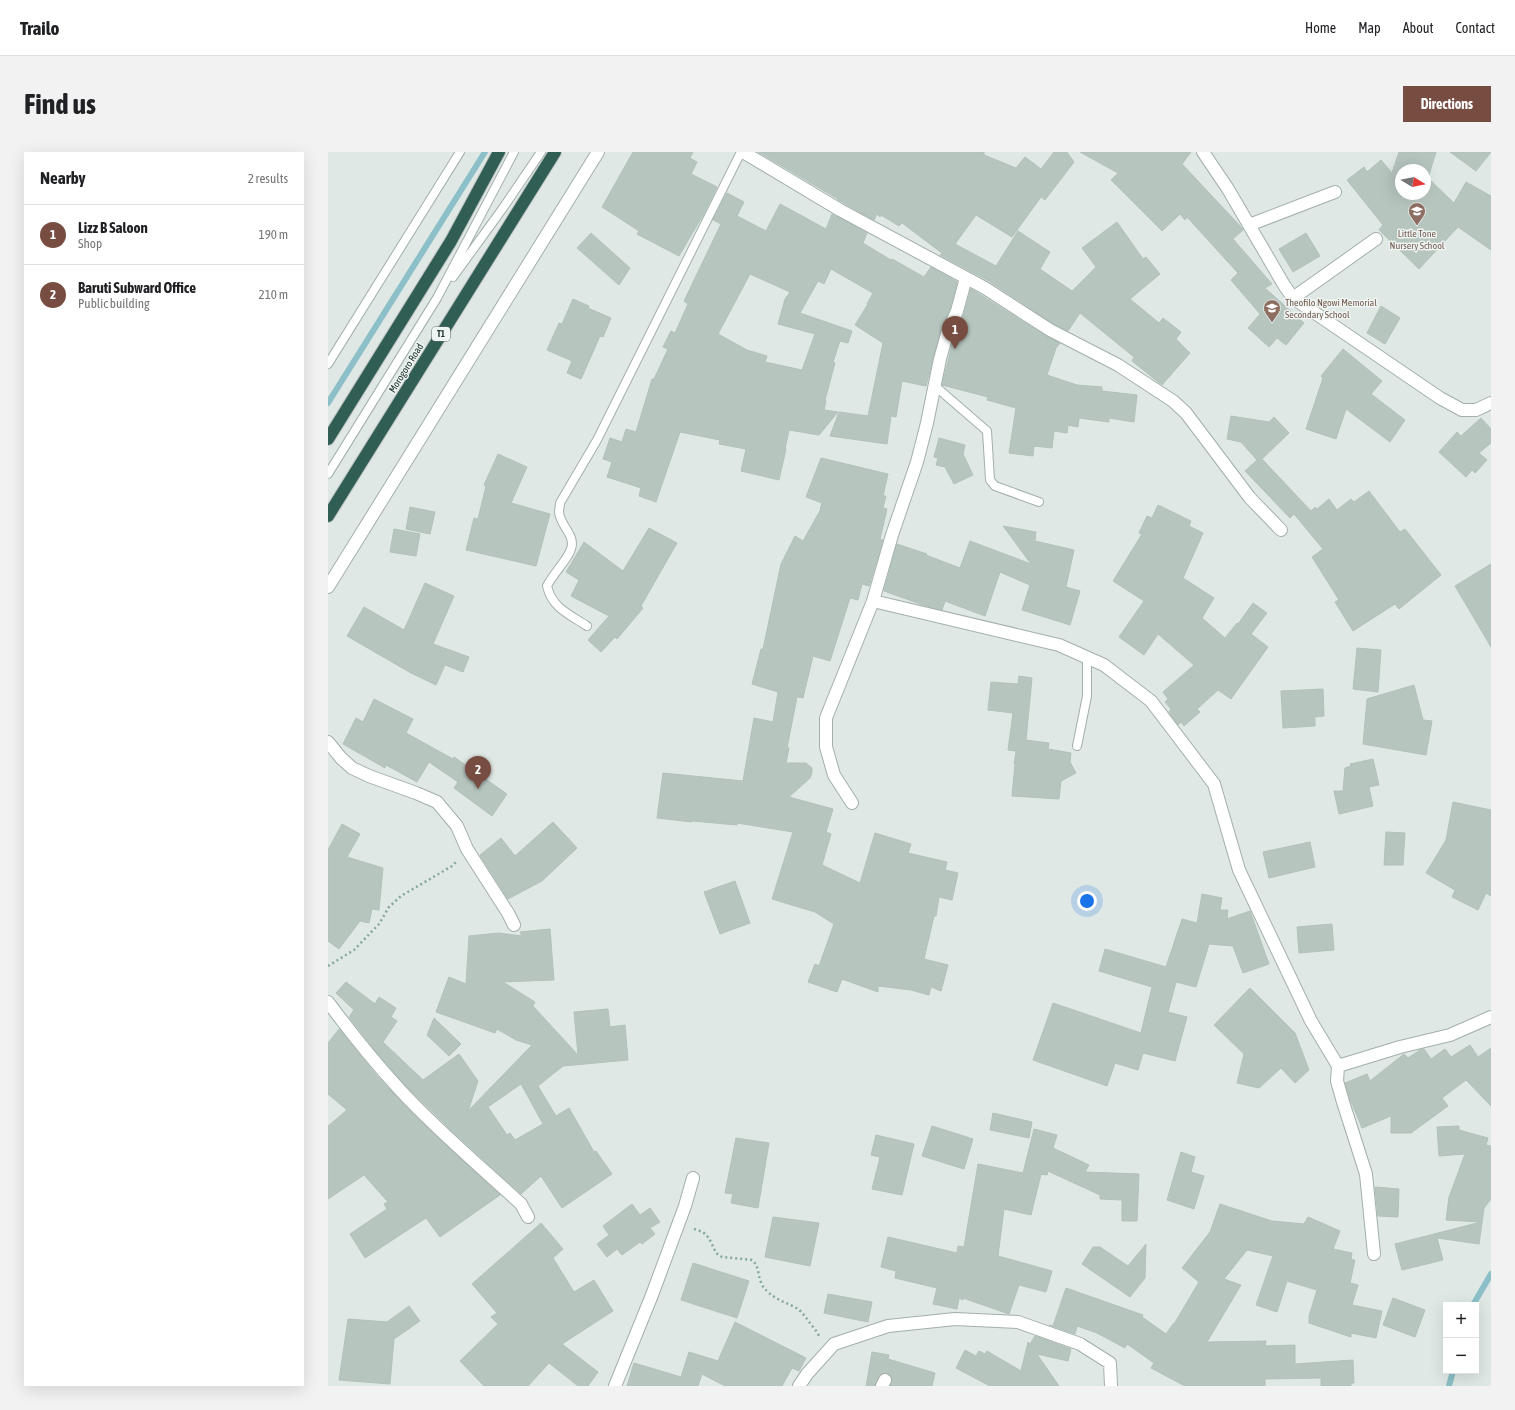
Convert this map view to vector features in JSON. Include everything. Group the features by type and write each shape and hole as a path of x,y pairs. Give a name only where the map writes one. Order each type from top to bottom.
{"highway":[{"path":"328,439 451,241 499,152"},
{"name":"Morogoro Road","path":"328,516 554,152"}],"street":[{"path":"328,587 598,152"},
{"path":"742,152 840,210 985,288 1050,330 1118,365 1173,400 1186,413 1250,498 1281,530"},
{"path":"1203,152 1228,189 1293,298 1440,398 1462,410 1476,410 1491,403"},
{"path":"1249,225 1335,192"},
{"path":"1293,298 1376,239"},
{"path":"852,803 834,775 826,746 826,718 873,601 892,536 917,462 927,423 940,359 947,334 957,311 966,278"},
{"path":"873,601 1060,645 1104,665 1151,701 1214,784 1239,870 1311,1021 1338,1066 1337,1081 1366,1174 1374,1254"},
{"path":"328,742 340,758 352,768 437,802 457,826 468,849 514,925"},
{"path":"328,1002 358,1042 401,1091 439,1129 521,1204 528,1217"},
{"path":"1338,1066 1400,1046 1450,1035 1491,1018"},
{"path":"615,1386 652,1295 685,1206 693,1178"},
{"path":"799,1386 807,1374 834,1344 888,1326 955,1319 1018,1322 1080,1344 1110,1363 1111,1386"}],"lane":[{"path":"328,364 460,152"},
{"name":"Morogoro Road","path":"328,474 437,298 514,152"},
{"name":"Morogoro Road","path":"437,298 503,208 541,152"},
{"path":"587,626 557,606 549,596 547,586 571,550 572,542 571,535 563,524 559,512 560,503 597,440 742,152"},
{"path":"935,386 987,431 990,480 995,486 1039,502"},
{"path":"1076,746 1087,696 1087,657"}],"path":[{"path":"328,966 354,950 379,924 389,907 401,896 452,866 468,849"},
{"path":"678,1224 703,1232 709,1238 716,1253 722,1257 752,1260 758,1267 758,1277 762,1287 769,1294 797,1309 804,1315 818,1333 825,1354"}],"building":[{"path":"633,152 693,152 690,158 697,162 691,174 717,187 703,215 679,256 637,234 639,231 602,207"},
{"path":"758,152 984,152 984,155 1016,168 1025,157 1041,169 1054,152 1067,152 1074,162 1045,200 1041,197 1012,237 976,215 955,244 996,266 1018,231 1050,252 1040,269 1072,291 1096,267 1082,248 1117,222 1143,259 1146,257 1160,274 1130,299 1159,323 1163,318 1181,332 1176,339 1190,353 1162,385 1132,361 1134,357 1080,313 1068,331 1054,324 989,281 940,255 942,253 902,223 899,226 877,214 874,220"},
{"path":"1080,152 1191,152 1182,164 1242,228 1243,230 1233,239 1272,284 1265,288 1304,323 1286,345 1277,338 1269,347 1248,328 1260,314 1231,280 1238,273 1187,217 1185,220 1180,214 1162,231 1111,180 1118,173"},
{"path":"1399,152 1436,152 1431,168 1431,164 1395,164"},
{"path":"1450,152 1491,152 1476,171"},
{"path":"1381,160 1392,173 1395,164 1395,200 1431,200 1431,181 1454,203 1466,182 1491,196 1491,250 1458,227 1419,269 1379,230 1383,225 1347,180 1364,167 1367,172"},
{"path":"727,193 744,202 737,216 766,231 780,204 826,229 832,214 867,233 863,243 891,260 892,259 924,277 931,267 957,282 950,309 940,332 926,386 902,381 896,417 891,416 887,444 830,436 839,412 868,416 883,343 855,325 873,293 831,269 824,284 818,281 800,313 852,331 848,343 840,341 833,362 835,363 825,400 824,410 838,412 819,435 789,430 779,480 741,471 746,449 719,444 720,440 680,432 656,502 639,496 641,488 607,477 612,462 603,459 610,438 622,442 626,429 636,432 652,379 654,379 668,349 663,347 671,331 675,333 688,304 684,301 721,224 713,220","holes":["750,274 790,292 785,299 778,324 815,334 802,370 765,362 767,356 747,350 718,334"]},
{"path":"591,233 630,268 619,285 577,248"},
{"path":"1306,233 1320,256 1293,272 1279,249"},
{"path":"971,289 1046,336 1060,343 1056,348 1047,375 1077,385 1102,387 1102,391 1137,395 1134,422 1109,418 1109,422 1079,418 1078,427 1068,425 1067,433 1054,431 1052,448 1034,446 1033,456 1009,453 1016,408 987,400 988,397 942,385 954,337 964,314"},
{"path":"573,299 589,306 588,308 611,318 603,337 600,336 581,379 567,373 572,361 547,350 559,323 562,324"},
{"path":"1381,306 1400,318 1385,344 1367,333"},
{"path":"1343,349 1382,381 1371,394 1405,420 1390,442 1346,409 1336,439 1306,429 1323,378 1321,376"},
{"path":"1231,416 1269,422 1274,417 1289,433 1262,459 1311,511 1315,507 1317,509 1329,499 1337,510 1351,499 1354,502 1369,491 1400,532 1405,529 1441,575 1399,609 1395,604 1353,631 1335,602 1339,600 1312,557 1323,549 1294,514 1290,518 1245,471 1257,460 1241,442 1227,439"},
{"path":"1481,418 1491,429 1491,443 1479,453 1487,460 1475,473 1472,470 1466,477 1439,452 1457,432 1461,436"},
{"path":"939,438 965,445 963,454 973,475 954,484 945,467 936,465 938,458 934,457"},
{"path":"498,454 527,467 511,503 550,514 536,566 466,550 474,518 478,519 486,486 484,485"},
{"path":"821,458 888,474 883,496 886,496 883,508 887,509 880,539 883,540 869,586 862,584 858,600 850,598 830,661 813,656 803,698 797,697 787,748 789,748 786,763 806,763 812,768 812,773 810,778 789,797 833,809 826,832 831,834 822,865 860,883 875,833 911,844 908,853 947,862 945,870 958,873 952,900 939,897 936,916 934,916 924,959 948,965 941,991 931,987 929,995 911,990 878,986 878,992 842,979 837,992 808,982 815,964 819,966 834,924 815,912 772,899 793,832 737,823 737,825 657,818 663,773 743,781 754,718 773,722 778,692 752,684 761,649 763,649 781,564 795,536 803,541 821,509 822,503 806,497"},
{"path":"1158,505 1191,521 1189,526 1203,533 1183,578 1214,598 1202,618 1225,638 1237,623 1238,624 1253,603 1267,613 1251,634 1268,647 1231,699 1218,690 1197,709 1200,712 1184,726 1181,722 1178,725 1169,712 1171,709 1165,702 1168,699 1163,692 1194,665 1158,634 1144,655 1119,637 1144,601 1113,581 1142,534 1139,533 1147,516 1152,518"},
{"path":"410,507 435,512 430,534 406,529"},
{"path":"1003,526 1036,532 1035,541 1074,550 1066,587 1080,591 1070,625 1022,610 1030,585 1000,572 985,616 945,601 942,610 884,591 897,544 927,554 926,555 960,568 970,541 1031,564"},
{"path":"649,528 677,543 641,606 643,608 617,639 615,637 601,652 588,640 609,616 571,596 579,580 566,572 584,542 623,571"},
{"path":"394,529 420,534 416,556 390,552"},
{"path":"1491,564 1491,647 1455,586"},
{"path":"425,583 454,596 433,644 469,657 463,672 445,665 436,685 411,673 347,636 364,607 404,630"},
{"path":"1357,648 1381,650 1378,692 1353,689"},
{"path":"1019,676 1032,678 1026,740 1049,743 1048,749 1071,753 1070,762 1076,773 1061,781 1059,799 1012,796 1016,751 1008,750 1013,713 988,710 991,682 1018,684"},
{"path":"1414,685 1423,720 1432,721 1426,755 1363,744 1367,699"},
{"path":"1323,689 1324,716 1315,717 1315,726 1283,728 1281,691"},
{"path":"374,699 413,719 406,733 453,759 454,757 507,794 492,816 454,788 458,782 429,762 417,782 386,765 385,768 343,744 356,718 363,722"},
{"path":"1373,759 1379,785 1369,787 1373,806 1339,814 1334,791 1343,791 1345,768 1351,766 1350,764"},
{"path":"1453,802 1491,810 1491,896 1486,893 1478,910 1452,897 1455,890 1426,873 1446,840"},
{"path":"553,822 577,848 542,881 508,899 480,855 501,838 515,856"},
{"path":"342,824 360,834 347,857 383,868 379,910 372,909 369,923 360,921 339,949 328,941 328,850"},
{"path":"1386,832 1405,833 1403,865 1384,865"},
{"path":"1310,842 1315,867 1269,878 1263,852"},
{"path":"735,881 750,923 720,934 704,892"},
{"path":"1202,894 1222,898 1220,910 1228,910 1227,919 1250,911 1269,964 1243,973 1233,946 1209,944 1196,987 1176,982 1168,1012 1187,1017 1175,1061 1143,1053 1138,1070 1115,1063 1107,1086 1033,1060 1053,1003 1141,1033 1152,987 1099,971 1105,949 1166,967 1182,919 1197,923"},
{"path":"1332,924 1334,950 1299,953 1297,927"},
{"path":"550,929 554,980 503,982 535,1002 533,1006 578,1055 574,1012 608,1009 610,1027 625,1025 628,1060 563,1066 538,1086 556,1116 569,1108 594,1152 596,1151 612,1174 562,1208 541,1176 521,1194 450,1129 406,1086 378,1054 349,1017 354,1010 336,993 346,982 375,1004 379,997 396,1008 391,1017 397,1021 383,1042 423,1080 459,1054 478,1081 468,1111 532,1045 516,1040 497,1029 495,1033 436,1012 449,977 466,984 469,936 499,933 522,936 520,932","holes":["521,1084 543,1124 515,1140 510,1133 507,1135 488,1107"]},
{"path":"1250,988 1295,1033 1309,1070 1295,1083 1281,1068 1259,1088 1237,1083 1244,1054 1214,1025"},
{"path":"434,1018 461,1044 449,1056 427,1035"},
{"path":"339,1029 376,1075 410,1111 500,1195 440,1237 426,1218 365,1258 350,1234 387,1209 384,1204 388,1202 364,1175 328,1199 328,1126 347,1110 328,1094 328,1043"},
{"path":"1470,1045 1478,1057 1491,1048 1491,1106 1466,1080 1442,1098 1448,1106 1411,1133 1391,1133 1391,1116 1362,1128 1345,1083 1367,1074 1370,1081 1404,1054 1408,1058 1424,1049 1431,1059 1445,1049 1451,1057"},
{"path":"993,1113 1032,1122 1029,1138 990,1130"},
{"path":"932,1126 973,1139 964,1169 922,1156"},
{"path":"1459,1126 1459,1130 1488,1138 1486,1145 1491,1146 1491,1199 1484,1208 1479,1244 1437,1238 1443,1260 1402,1270 1395,1244 1481,1222 1446,1220 1449,1197 1465,1154 1439,1156 1437,1127"},
{"path":"1034,1129 1057,1135 1053,1148 1089,1165 1085,1172 1139,1174 1137,1221 1122,1221 1122,1200 1100,1199 1100,1195 1048,1171 1047,1175 1041,1174 1031,1215 1004,1209 998,1256 1052,1271 1046,1292 1019,1285 1009,1314 963,1298 963,1300 959,1298 957,1309 933,1304 937,1288 895,1278 896,1271 881,1267 888,1237 957,1253 958,1246 964,1247 978,1164 1023,1173"},
{"path":"876,1135 914,1144 902,1195 872,1189 880,1157 871,1155"},
{"path":"736,1138 769,1143 758,1208 731,1203 733,1194 725,1193"},
{"path":"1181,1152 1195,1157 1191,1172 1204,1176 1194,1209 1167,1200"},
{"path":"1375,1187 1399,1189 1398,1217 1378,1216"},
{"path":"632,1204 640,1215 650,1208 660,1222 650,1228 655,1234 642,1244 640,1242 622,1255 617,1249 607,1257 597,1244 609,1235 603,1226"},
{"path":"1220,1204 1272,1221 1304,1224 1308,1217 1340,1231 1333,1249 1352,1253 1351,1259 1355,1260 1350,1283 1358,1285 1352,1305 1382,1311 1376,1338 1351,1333 1351,1337 1309,1323 1309,1316 1317,1290 1287,1281 1277,1312 1256,1305 1273,1256 1247,1250 1224,1279 1241,1285 1207,1342 1266,1341 1265,1346 1295,1345 1295,1364 1353,1360 1354,1383 1351,1383 1351,1386 1321,1386 1321,1378 1265,1379 1265,1386 1185,1386 1151,1368 1154,1363 1127,1344 1125,1348 1097,1333 1077,1326 1075,1334 1049,1325 1053,1326 1066,1288 1143,1315 1142,1317 1166,1334 1174,1324 1199,1282 1182,1268 1210,1232"},
{"path":"773,1217 819,1223 810,1266 765,1257"},
{"path":"541,1223 563,1249 553,1258 574,1292 594,1280 613,1311 562,1344 598,1372 588,1386 578,1386 549,1363 528,1386 484,1386 460,1361 498,1324 491,1317 497,1313 472,1284"},
{"path":"1146,1244 1145,1278 1130,1297 1082,1264 1093,1247 1100,1247 1128,1266"},
{"path":"693,1263 749,1281 737,1318 681,1300"},
{"path":"828,1294 872,1302 868,1322 824,1313"},
{"path":"1393,1298 1425,1310 1415,1337 1383,1325"},
{"path":"409,1306 420,1321 394,1339 390,1384 339,1380 348,1319 387,1322"},
{"path":"735,1322 806,1358 799,1371 792,1368 782,1386 725,1386 702,1374 698,1386 627,1386 634,1363 681,1377 689,1352 718,1361"},
{"path":"1035,1336 1071,1349 1068,1361 1037,1354 1059,1386 990,1386 956,1368 965,1350 976,1356 979,1351 985,1354 987,1351 1021,1371 1028,1342 1030,1344"},
{"path":"872,1352 889,1355 888,1359 935,1373 932,1386 890,1386 892,1380 891,1376 885,1373 879,1376 875,1386 866,1386"}],"waterway":[{"path":"328,403 485,152"},
{"path":"1475,1302 1491,1274"},
{"path":"1449,1386 1452,1374"}],"place":[{"name":"Little Tone Nursery School","path":"1417,226"},
{"name":"Theofilo Ngowi Memorial Secondary School","path":"1272,323"},
{"name":"Lizz B Saloon","path":"955,349"},
{"name":"Baruti Subward Office","path":"478,789"}]}
